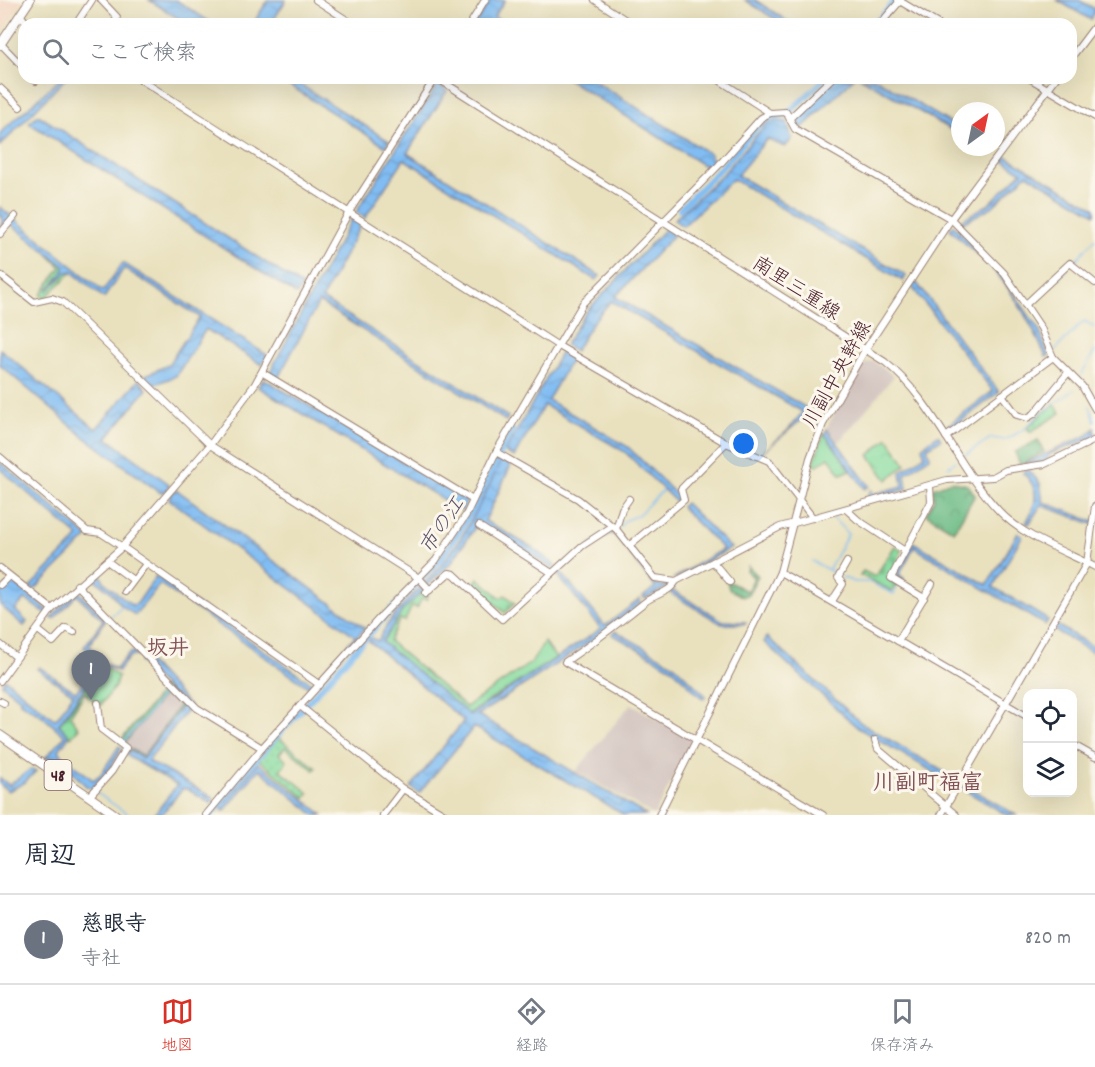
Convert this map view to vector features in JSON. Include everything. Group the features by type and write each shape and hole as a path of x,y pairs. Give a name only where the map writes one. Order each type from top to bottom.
{"main road":[{"path":"0,44 30,0"},
{"name":"48","path":"0,735 116,815"}],"street":[{"path":"80,18 92,0"},
{"path":"101,0 117,16 116,18"},
{"path":"316,0 344,18"},
{"path":"474,18 485,0"},
{"path":"595,0 623,18"},
{"path":"885,18 900,1 928,18"},
{"path":"20,15 23,18"},
{"path":"1077,50 1095,26"},
{"path":"0,44 18,62"},
{"path":"147,84 559,346 726,443 769,461 813,518"},
{"path":"0,681 52,609 122,548 210,445 263,373 350,212 432,84"},
{"name":"南里三重線","path":"446,84 662,220 905,378 972,478 1001,513 1018,526 1095,567"},
{"path":"725,84 771,113 788,115 825,84"},
{"path":"1039,84 1095,117"},
{"name":"川副中央幹線","path":"659,815 780,572 795,523 799,498 823,424 865,350 951,219 1052,84"},
{"path":"0,88 20,108"},
{"path":"206,815 262,748 303,708 320,685 436,560 473,500 583,303 662,220 719,165 761,118 771,113"},
{"path":"788,115 794,128 951,219 978,248 990,257 1041,328 1050,358 1082,386 1095,407"},
{"path":"0,234 12,219"},
{"path":"1025,305 1070,263 1095,283"},
{"path":"0,274 34,302 52,298 63,302 210,445 418,578 428,592 449,573 454,574 502,618 582,546 614,528 629,499"},
{"path":"946,437 1050,358"},
{"path":"263,373 473,500"},
{"path":"1002,395 1017,415 1027,418 1034,414 1067,374"},
{"path":"823,815 565,662 613,630 644,602 672,588 676,581 795,523 947,480 993,477 1005,470 1045,465 1095,440"},
{"path":"631,544 684,500 681,489 726,443"},
{"path":"499,454 578,499 631,544 655,578 676,581"},
{"path":"0,457 87,531 101,533 320,685"},
{"path":"924,598 891,578 931,502 930,486"},
{"path":"941,815 1087,563 1095,506"},
{"path":"847,510 858,520 905,551"},
{"path":"479,526 552,573"},
{"path":"107,561 133,580"},
{"path":"713,562 730,582"},
{"path":"832,602 843,584 839,575 848,562"},
{"path":"125,592 146,564"},
{"path":"0,568 52,609"},
{"path":"780,572 1023,714"},
{"path":"0,585 9,576"},
{"path":"77,585 197,708 262,748"},
{"path":"898,641 932,585"},
{"path":"38,630 53,642 66,628 74,632"},
{"path":"0,644 16,657"},
{"path":"89,797 112,771 126,748 101,729 98,703"},
{"path":"303,708 403,789 446,815"},
{"path":"875,740 878,749 956,815"},
{"path":"1077,747 1095,757"},
{"path":"383,815 403,789"}],"shaded area":[{"path":"0,0 23,0 0,34"},
{"path":"873,361 894,376 839,442 827,427 861,365"},
{"path":"166,693 180,706 142,756 124,744"},
{"path":"631,704 693,740 654,815 576,771"}],"green space":[{"path":"47,253 64,266 64,271 47,291 67,272 72,272 45,298 41,295 61,267"},
{"path":"1055,405 1061,413 1030,432 1027,428"},
{"path":"824,433 851,470 841,474 829,457 816,466 814,462"},
{"path":"888,438 906,464 887,480 869,455"},
{"path":"1038,440 1044,452 1020,465 1015,452"},
{"path":"951,481 967,485 975,495 954,531 926,514 934,499 933,488"},
{"path":"895,546 901,550 899,560 888,578 897,584 892,591 860,575 863,571 875,577"},
{"path":"748,566 758,576 748,594 743,597 729,589 727,581 747,591 754,578 747,571"},
{"path":"478,578 501,598 505,595 515,603 505,613 474,584"},
{"path":"423,591 428,595 426,600 422,598 417,608 412,606 405,621 400,619 389,641 466,707 532,662 544,642 556,658 467,715 382,642 402,611"},
{"path":"102,666 118,676 115,687 100,706 85,693 70,716 79,728 71,737 59,725"},
{"path":"163,687 183,705 143,759 129,750 143,756 179,706 166,693 124,744 121,741"},
{"path":"279,738 316,768 314,770 285,747 279,754 287,761 280,770 309,793 305,798 259,760"}],"water":[{"path":"149,0 176,0 204,18 178,18"},
{"path":"268,0 286,0 275,18 257,18"},
{"path":"491,0 505,0 494,17 496,18 479,18"},
{"path":"745,0 755,0 783,18 774,18"},
{"path":"1057,0 1079,0 1095,9 1091,20"},
{"path":"54,84 60,84 0,146 0,133"},
{"path":"287,84 299,84 389,141 386,147"},
{"path":"438,84 447,91 407,153 600,276 596,280 404,159 365,218 356,212"},
{"path":"575,84 599,84 710,154 714,165 703,165"},
{"path":"828,84 848,84 802,128 794,121"},
{"path":"871,84 885,84 951,124 951,130"},
{"path":"38,115 302,286 297,295 29,123"},
{"path":"787,122 792,139 785,147 767,139 737,175 906,276 903,281 733,179 683,226 674,220 724,173 767,123"},
{"path":"1005,156 1095,208 1095,214 1027,174 992,207 961,224 960,221 989,204 1022,172 1001,159"},
{"path":"0,207 103,291 123,263 267,355 262,365 206,329 176,376 153,385 144,376 168,365 200,317 124,268 104,298 72,272 67,272 47,291 64,271 64,266 7,221 0,228 3,218 0,215"},
{"path":"352,218 361,224 322,299 508,417 506,421 319,302 278,378 270,372"},
{"path":"953,225 1000,273 1039,330 1049,356 1046,357 1012,293 985,261 950,229"},
{"path":"665,229 674,235 615,297 810,410 820,422 818,425 807,415 762,453 787,431 803,412 611,301 592,323 575,351 565,345 586,312"},
{"path":"916,282 999,392 949,430 947,426 993,391 912,287"},
{"path":"0,349 96,429 139,380 147,389 107,438 169,484 167,490 161,493 82,435 0,365"},
{"path":"561,352 572,358 548,400 628,447 680,498 676,502 625,452 544,405 514,457 505,452"},
{"path":"264,379 467,500 462,511 258,387"},
{"path":"1095,428 1095,437 1050,454 1046,461 1024,464 1088,435"},
{"path":"827,429 869,486 865,489 825,434"},
{"path":"938,435 941,439 927,448 930,457 905,474 907,489 865,501 871,490 874,494 903,486 901,472 925,455 922,447"},
{"path":"501,460 511,465 485,521 531,547 555,565 552,569 478,523 451,563 402,611 382,642 470,715 601,629 557,574 560,571 605,626 640,599 641,603 608,630 478,715 646,815 624,815 474,727 419,793 411,787 464,721 368,640 371,638 378,641 402,606 448,557 470,522"},
{"path":"0,462 88,537 34,590 30,587 79,537 0,469"},
{"path":"1027,469 1040,483 1043,502 1095,522 1095,525 1041,505 1029,524 1026,523 1035,503 1033,485 1023,473"},
{"path":"177,490 365,628 319,681 316,679 355,636 169,499"},
{"path":"685,503 731,548 674,578 723,549 681,507"},
{"path":"607,532 617,533 657,586 671,585 645,599 643,597 655,587 615,535 609,534 588,547"},
{"path":"1018,533 1022,536 993,587 1048,620 1045,625 914,547 899,575 904,578 903,581 895,576 913,542 987,585"},
{"path":"99,573 105,583 132,605 137,604 156,576 314,685 311,689 160,584 135,615 122,606 111,592 93,578"},
{"path":"12,581 48,610 47,615 25,599 15,610 27,622 24,626 0,605 0,591"},
{"path":"77,590 106,619 89,645 105,663 116,669 129,653 135,652 139,656 130,656 118,671 101,664 59,724 69,736 59,750 61,754 93,780 101,774 119,746 122,748 106,775 93,788 87,787 62,761 54,758 44,759 65,736 40,714 20,702 20,699 2,684 5,679 54,719 57,718 73,694 37,669 39,667 76,692 99,660 84,647 103,620 77,595 54,619 51,618"},
{"path":"672,590 723,621 746,622 745,624 722,624 670,593"},
{"path":"1055,624 1095,648 1095,654 1052,629"},
{"path":"615,631 673,664 706,696 703,699 672,668 612,634"},
{"path":"767,637 861,723 956,779 954,784 858,728 764,642"},
{"path":"144,657 190,706 148,761 214,798 211,803 187,789 182,789 161,815 154,815 177,785 126,755 129,750 143,758 183,705 140,662"},
{"path":"258,763 323,815 315,815 259,769 224,811 220,808"},
{"path":"31,769 36,771 24,783 8,791 0,784 0,778 9,785"},
{"path":"963,784 1016,815 1007,815 961,788"}],"waterway":[{"name":"市の江","path":"880,18 896,0"},
{"name":"市の江","path":"680,209 721,168 763,120 785,116 820,84"},
{"path":"1075,261 1095,239"},
{"path":"1058,279 1068,269"},
{"path":"1055,350 1084,321 1095,327"},
{"path":"1079,379 1095,351"},
{"path":"965,455 991,438 1005,440 1023,430 1042,412 1074,390"},
{"path":"1090,406 1095,421"},
{"name":"市の江","path":"211,815 244,773 393,608 441,559 474,508 512,430"},
{"path":"948,467 956,461"},
{"path":"620,528 624,521 638,515 663,490"},
{"path":"829,569 848,534 833,518"},
{"path":"812,561 838,575"},
{"path":"842,577 854,582 869,582 894,594 898,586"},
{"path":"83,587 93,578"},
{"path":"111,616 122,606"},
{"path":"123,742 151,711 165,689"},
{"path":"97,793 129,815"}],"place":[{"name":"慈眼寺","path":"91,700"}],"district":[{"name":"坂井","path":"168,647"},
{"name":"川副町福富","path":"928,781"}]}
